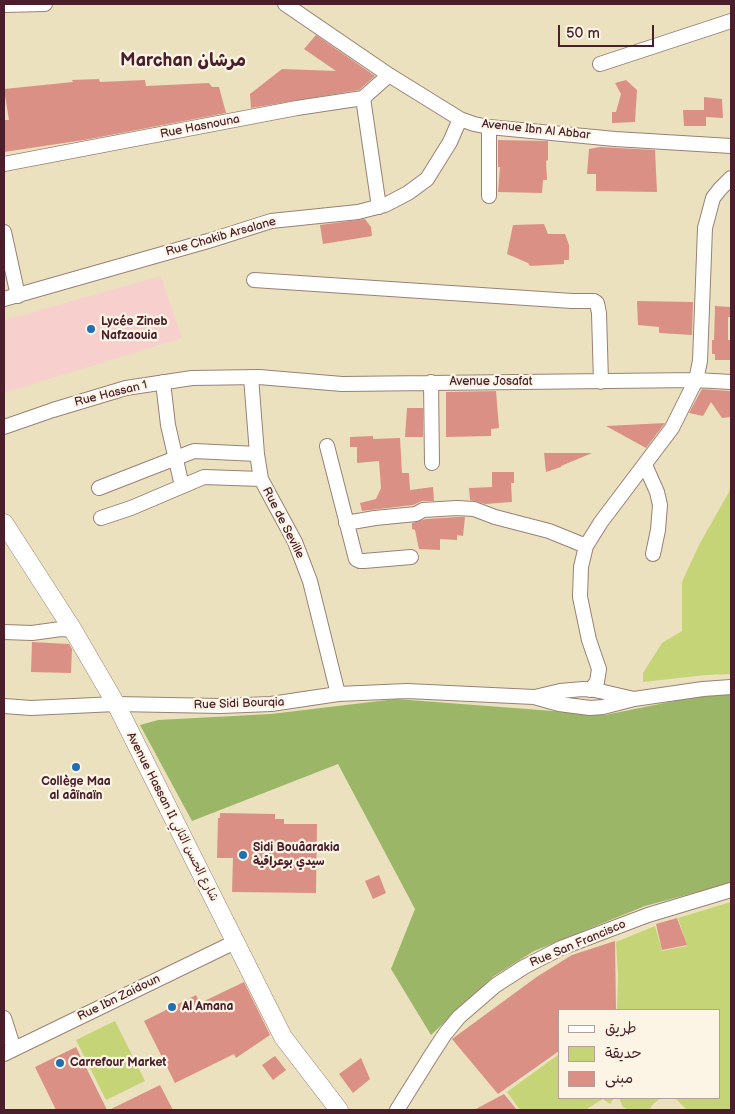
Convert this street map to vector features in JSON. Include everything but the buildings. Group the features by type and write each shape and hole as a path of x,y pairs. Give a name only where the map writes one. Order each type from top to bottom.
{"street":[{"path":"4,5 45,4"},
{"name":"Avenue Ibn Al Abbar","path":"285,4 300,8 389,75 460,119 489,127 615,139 731,146"},
{"path":"600,64 731,21"},
{"path":"379,207 363,98 389,75"},
{"name":"Rue Hasnouna","path":"4,164 297,108 363,98"},
{"name":"Rue Chakib Arsalane","path":"4,299 271,222 358,212 398,200 427,179 450,142 460,119"},
{"path":"489,127 489,196"},
{"path":"590,690 597,682 599,669 589,640 580,596 581,573 586,546 677,419 696,380 700,362 705,228 713,198 731,178"},
{"path":"4,232 18,296"},
{"path":"254,280 594,301 597,303 599,313 601,382"},
{"name":"Rue Hassan 1","path":"4,427 53,410 138,385 209,377 251,377"},
{"name":"Avenue Josafat","path":"251,377 342,384 696,380 731,382"},
{"name":"Rue de Seville","path":"251,377 257,454 261,479 295,542 310,581 338,694"},
{"path":"163,382 168,425 182,486"},
{"path":"431,382 432,463"},
{"path":"327,446 354,553 358,561 411,557"},
{"path":"99,488 194,451 257,454"},
{"path":"645,465 657,492 660,505 658,530 653,554"},
{"path":"101,518 208,477 261,479"},
{"path":"346,523 416,514 423,510 474,509 495,517 549,531 586,546"},
{"name":"Avenue Hassan II شارع الحسن الثاني","path":"4,523 73,630 116,704 283,1036 339,1110"},
{"path":"4,632 73,630"},
{"name":"Rue Sidi Bourqia","path":"4,706 31,708 116,704 221,706 271,704 338,694 407,691 534,697 559,704 590,708 615,705 634,699 731,687"},
{"name":"Rue Sidi Bourqia","path":"534,697 560,691 590,690 634,699"},
{"name":"Rue San Francisco","path":"397,1110 445,1034 459,1017 496,985 524,967 562,948 648,915 731,890"},
{"name":"Rue Ibn Zaidoun","path":"9,1051 235,942"},
{"path":"4,1018 9,1051"}],"shaded area":[{"name":"Lycée Zineb Nafzaouia","path":"161,276 182,338 4,393 4,320"}],"green space":[{"path":"731,483 731,674 643,682 643,673 662,643 682,631 682,582 699,545 729,492"},
{"path":"731,694 731,883 645,906 534,951 494,976 431,1035 391,969 415,909 338,764 192,821 140,725 158,720 271,714 396,699 605,715 704,695"},
{"path":"731,902 731,1110 687,1110 676,1099 720,1099 720,1009 617,1009 616,942 655,926 662,951 687,946 678,918"},
{"path":"115,1021 145,1081 106,1100 76,1040"},
{"path":"558,1055 558,1099 603,1099 585,1110 520,1110 507,1092"},
{"path":"603,1099 613,1099 610,1104"},
{"path":"619,1099 660,1099 649,1110 629,1110 623,1107"}],"place":[{"name":"Lycée Zineb Nafzaouia","path":"91,329"},
{"name":"Collège Maa al aâïnaïn","path":"76,767"},
{"name":"Sidi Bouâarakia سيدي بوعراقية","path":"243,855"},
{"name":"Al Amana","path":"172,1007"},
{"name":"Carrefour Market","path":"60,1063"}],"district":[{"name":"Marchan مرشان","path":"183,61"}]}
